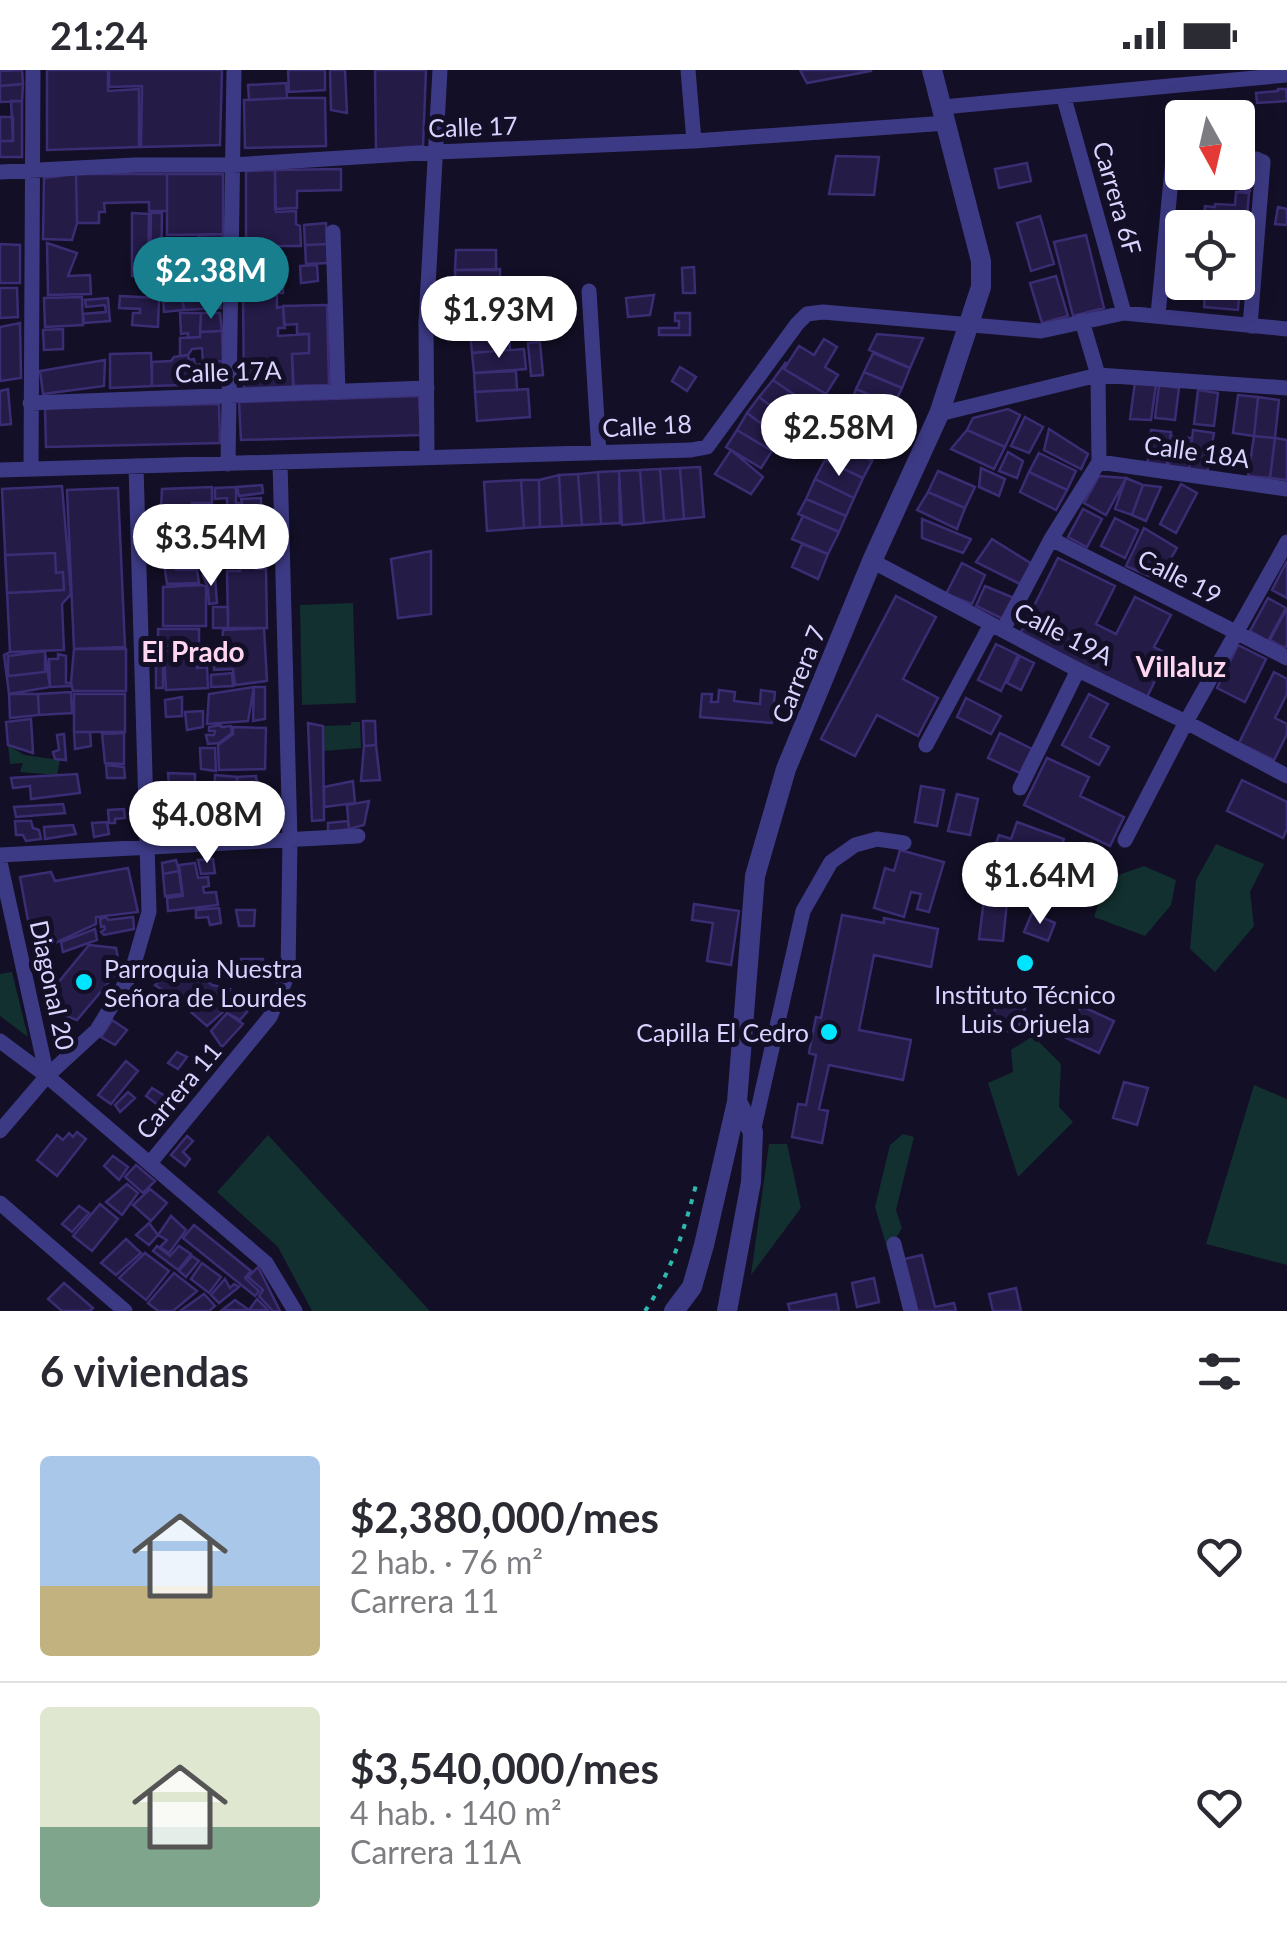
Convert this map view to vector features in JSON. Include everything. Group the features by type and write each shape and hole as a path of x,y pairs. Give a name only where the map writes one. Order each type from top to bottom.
{"street":[{"path":"31,470 33,70"},
{"path":"228,464 234,70"},
{"path":"427,457 426,322 440,70"},
{"path":"688,70 694,140"},
{"name":"Carrera 7","path":"674,1311 692,1287 737,1102 755,876 786,769 872,561 939,414 981,287 981,261 932,70"},
{"name":"Calle 17","path":"0,172 232,165 694,140 1287,75"},
{"name":"Carrera 6F","path":"1064,98 1124,313"},
{"path":"1250,326 1263,162 1255,159"},
{"path":"1158,315 1170,190"},
{"path":"333,232 338,392"},
{"path":"589,291 599,452"},
{"name":"Calle 18","path":"0,470 707,447 797,324 807,314 822,312 1040,330 1124,313 1287,329"},
{"path":"926,745 1099,462 1098,375 1082,321"},
{"path":"939,414 1098,375 1287,388"},
{"name":"Calle 17A","path":"30,403 427,388"},
{"name":"Carrera 11","path":"150,1163 270,1016 288,974 290,840 280,462"},
{"name":"Calle 18A","path":"1099,462 1287,489"},
{"path":"0,1131 47,1076 96,1030 131,974 148,912 136,466"},
{"name":"Calle 19","path":"1050,539 1287,658"},
{"path":"1125,840 1287,542"},
{"name":"Calle 19A","path":"872,561 1287,776"},
{"path":"1020,788 1078,670"},
{"path":"0,858 358,836"},
{"path":"727,1311 750,1182 752,1132 803,911 831,862 854,844 877,840 904,843"},
{"name":"Diagonal 20","path":"0,858 47,1076 266,1263 295,1311"},
{"path":"0,1042 47,1076"},
{"path":"737,1102 752,1132"},
{"path":"0,1203 125,1311"},
{"path":"894,1244 912,1311"}],"path":[{"path":"645,1311 661,1288 684,1230 699,1174"}],"green space":[{"path":"353,603 356,703 302,705 300,605"},
{"path":"360,722 361,748 323,751 323,726"},
{"path":"8,745 24,755 60,760 57,775 20,772 23,763 10,764"},
{"path":"195,806 212,807 214,822 178,826 170,812"},
{"path":"1216,844 1264,864 1250,892 1254,926 1215,972 1190,949 1196,880"},
{"path":"1144,866 1176,880 1171,905 1145,936 1094,917 1107,879"},
{"path":"12,972 28,1037 0,1016 0,974"},
{"path":"1033,1036 1061,1064 1059,1107 1073,1122 1018,1177 988,1083 1013,1072 1011,1050"},
{"path":"1254,1085 1287,1099 1287,1265 1206,1244"},
{"path":"903,1134 914,1137 896,1210 902,1228 888,1251 875,1207 890,1145"},
{"path":"268,1135 430,1311 312,1311 278,1247 217,1192"},
{"path":"769,1144 787,1144 801,1208 751,1275"}],"building":[{"path":"22,70 23,84 0,86 0,71"},
{"path":"47,70 108,70 108,91 139,89 139,147 47,150"},
{"path":"109,70 222,70 220,145 141,147 142,86 109,87"},
{"path":"288,70 325,70 325,90 289,92"},
{"path":"330,70 345,70 347,113 331,110"},
{"path":"375,70 426,70 423,146 376,150"},
{"path":"800,70 871,70 871,71 807,83"},
{"path":"286,83 287,98 249,100 248,85"},
{"path":"23,84 22,101 0,102 0,86"},
{"path":"1286,89 1287,101 1257,103 1256,93"},
{"path":"325,98 326,146 245,148 244,100"},
{"path":"11,101 22,101 22,157 0,157 0,141 13,141"},
{"path":"0,117 13,117 13,141 0,141"},
{"path":"836,156 879,157 874,195 829,194"},
{"path":"1027,163 1031,181 999,188 995,169"},
{"path":"341,169 341,190 297,191 297,208 275,209 275,170"},
{"path":"275,170 276,212 296,211 301,246 264,246 264,266 246,266 246,171"},
{"path":"76,174 77,223 72,240 43,239 44,178"},
{"path":"76,174 167,174 167,211 149,211 149,202 104,203 105,212 99,212 99,223 77,223"},
{"path":"167,174 223,174 223,234 167,235"},
{"path":"1236,192 1249,193 1248,210 1205,210 1205,206 1215,204 1235,205"},
{"path":"1278,207 1287,209 1287,225 1275,224"},
{"path":"132,213 149,214 148,276 132,276"},
{"path":"151,213 162,213 161,274 150,274"},
{"path":"1040,216 1054,264 1031,271 1017,223"},
{"path":"326,223 327,244 305,245 304,225"},
{"path":"223,234 223,271 199,271 199,235"},
{"path":"1086,235 1104,308 1073,316 1054,242"},
{"path":"47,243 77,253 68,276 90,275 91,294 48,295"},
{"path":"0,244 20,245 20,283 0,283"},
{"path":"327,244 328,263 306,264 305,245"},
{"path":"456,250 496,250 496,270 455,270"},
{"path":"317,265 318,281 301,283 300,266"},
{"path":"694,267 695,293 683,293 682,268"},
{"path":"245,269 283,269 283,293 245,293"},
{"path":"500,269 500,290 456,290 455,270"},
{"path":"219,271 221,308 184,310 182,294 195,295 194,272"},
{"path":"1056,276 1068,316 1042,323 1030,283"},
{"path":"0,288 17,288 18,317 0,318"},
{"path":"513,289 514,312 471,314 470,290"},
{"path":"182,294 184,310 164,312 163,297"},
{"path":"243,295 277,295 277,308 283,306 285,328 278,328 278,336 309,334 309,353 292,354 294,391 244,391"},
{"path":"654,295 650,315 628,317 626,298"},
{"path":"120,296 159,298 158,327 132,325 133,313 140,313 140,309 119,308"},
{"path":"82,297 83,325 45,327 44,298"},
{"path":"108,298 110,321 84,323 83,314 106,312 105,305 86,307 85,300"},
{"path":"1205,300 1239,300 1238,310 1204,307"},
{"path":"327,305 329,385 293,386 292,354 309,353 309,334 297,334 297,324 284,325 283,306"},
{"path":"180,313 201,313 200,337 181,334"},
{"path":"201,313 220,313 222,331 200,332"},
{"path":"675,313 690,313 690,335 659,335 659,328 679,328"},
{"path":"509,314 509,329 476,330 475,315"},
{"path":"20,323 21,378 0,381 0,327"},
{"path":"63,329 63,349 44,350 43,330"},
{"path":"509,329 510,350 472,353 470,331"},
{"path":"222,331 223,361 203,362 202,348 180,356 180,338"},
{"path":"877,334 923,338 910,368 869,350"},
{"path":"824,339 837,347 825,367 838,375 826,394 784,369 799,346 814,355"},
{"path":"540,342 543,375 531,376 528,343"},
{"path":"524,349 526,369 474,373 472,353"},
{"path":"151,353 152,386 110,388 110,354"},
{"path":"873,353 910,368 902,388 864,372"},
{"path":"188,355 195,365 223,361 220,384 152,386 152,362"},
{"path":"105,360 104,386 43,394 40,371"},
{"path":"786,362 784,369 826,394 812,407 773,380"},
{"path":"680,367 696,377 687,391 672,381"},
{"path":"516,371 517,390 475,392 474,373"},
{"path":"864,372 902,388 894,405 856,389"},
{"path":"773,380 812,407 797,426 759,397"},
{"path":"1135,382 1156,385 1151,420 1130,419"},
{"path":"1159,385 1179,388 1175,420 1155,418"},
{"path":"8,389 11,424 0,425 0,391"},
{"path":"528,389 530,417 477,421 475,392"},
{"path":"856,389 894,405 887,422 849,408"},
{"path":"1198,390 1218,393 1214,426 1194,424"},
{"path":"1238,395 1258,397 1254,436 1233,433"},
{"path":"419,396 421,435 241,440 239,402"},
{"path":"759,397 797,426 784,441 747,413"},
{"path":"1258,397 1279,400 1275,438 1254,436"},
{"path":"219,404 220,443 46,447 45,408"},
{"path":"849,408 887,422 880,441 843,424"},
{"path":"1008,409 1020,415 1005,447 967,430 973,418"},
{"path":"747,413 780,437 772,451 737,430"},
{"path":"1025,417 1043,427 1029,453 1011,446"},
{"path":"843,424 880,441 872,461 834,442"},
{"path":"1049,429 1088,454 1081,469 1044,450"},
{"path":"737,430 772,451 761,468 726,447"},
{"path":"967,430 1005,447 994,469 951,449"},
{"path":"1151,430 1171,432 1166,470 1147,468"},
{"path":"1193,430 1214,433 1207,474 1189,472"},
{"path":"1172,436 1192,438 1189,472 1168,471"},
{"path":"1254,436 1275,438 1270,478 1248,476"},
{"path":"1275,438 1287,440 1287,480 1270,478"},
{"path":"834,442 872,461 863,478 825,460"},
{"path":"731,450 763,477 751,494 715,474"},
{"path":"1008,452 1023,461 1017,478 999,471"},
{"path":"1039,453 1076,471 1067,490 1029,472"},
{"path":"825,460 863,478 854,498 815,479"},
{"path":"700,467 704,517 684,519 680,468"},
{"path":"680,468 684,519 664,521 660,469"},
{"path":"981,468 1005,479 999,496 979,487"},
{"path":"660,469 664,521 644,523 640,470"},
{"path":"640,470 644,523 622,525 619,471"},
{"path":"619,471 620,523 601,524 598,472"},
{"path":"938,471 975,487 965,508 928,492"},
{"path":"598,472 601,524 582,525 578,474"},
{"path":"1029,472 1067,490 1056,510 1020,492"},
{"path":"578,474 582,525 562,526 559,475"},
{"path":"559,475 562,526 540,527 539,480"},
{"path":"1099,476 1126,478 1106,515 1084,503"},
{"path":"1126,478 1143,485 1132,515 1115,509"},
{"path":"815,479 854,498 846,516 806,499"},
{"path":"521,480 539,480 540,527 524,528"},
{"path":"521,480 524,528 487,531 484,482"},
{"path":"1181,484 1197,493 1176,533 1160,524"},
{"path":"262,485 263,493 239,496 237,487"},
{"path":"1143,485 1161,487 1146,521 1132,515"},
{"path":"62,486 71,594 62,604 64,650 10,652 2,489"},
{"path":"212,487 212,503 161,507 162,489"},
{"path":"236,487 236,507 227,508 227,498 215,499 215,488"},
{"path":"118,488 125,647 74,649 67,490"},
{"path":"928,492 965,508 957,529 917,510"},
{"path":"261,498 261,505 238,507 241,499"},
{"path":"806,499 846,516 839,532 798,514"},
{"path":"262,509 263,524 255,526 254,519 244,520 244,525 238,527 236,518 226,519 224,512"},
{"path":"1083,509 1102,519 1087,547 1068,537"},
{"path":"187,511 189,532 162,535 160,514"},
{"path":"803,516 839,532 828,554 792,539"},
{"path":"1115,518 1138,530 1125,558 1101,546"},
{"path":"922,519 971,539 963,553 922,538"},
{"path":"233,524 234,530 263,530 264,550 240,552 239,545 225,545 222,525"},
{"path":"1144,528 1177,548 1158,580 1126,566"},
{"path":"193,535 194,547 161,548 161,536"},
{"path":"992,539 1032,564 1020,584 976,562"},
{"path":"802,544 828,554 818,579 792,567"},
{"path":"162,549 175,550 176,570 197,570 199,583 167,584"},
{"path":"193,550 195,563 181,565 180,552"},
{"path":"431,551 431,614 398,618 391,559"},
{"path":"55,553 56,573 63,572 64,590 7,593 5,555"},
{"path":"1058,558 1115,586 1096,624 1116,634 1135,597 1171,615 1154,647 1168,654 1147,697 1020,634"},
{"path":"239,560 255,560 256,569 266,569 267,628 228,628 227,571 240,571"},
{"path":"1287,561 1287,598 1272,590"},
{"path":"962,563 985,575 972,604 946,594"},
{"path":"208,574 208,578 215,577 217,603 209,604 203,575"},
{"path":"985,586 1014,598 1003,619 976,606"},
{"path":"163,587 206,587 206,626 163,626"},
{"path":"896,596 936,617 903,679 938,698 918,736 877,715 855,756 821,739"},
{"path":"1268,598 1286,608 1268,641 1250,631"},
{"path":"213,607 228,607 228,628 213,628"},
{"path":"1287,608 1287,644 1285,648 1270,640"},
{"path":"264,628 267,681 235,685 233,669 214,670 213,647 222,645 223,630"},
{"path":"158,629 199,629 199,646 158,646"},
{"path":"996,644 1018,655 1001,691 978,680"},
{"path":"1238,645 1266,659 1245,702 1217,688"},
{"path":"74,649 126,649 126,691 73,691"},
{"path":"197,650 197,668 207,667 208,688 166,690 164,651"},
{"path":"45,651 45,672 8,676 8,656"},
{"path":"45,652 50,687 9,694 4,655"},
{"path":"58,654 66,656 66,683 71,686 50,687 49,659 58,659"},
{"path":"1020,656 1034,663 1021,690 1007,683"},
{"path":"163,665 163,688 156,688 156,666"},
{"path":"1274,672 1287,679 1287,694 1275,718 1287,724 1287,734 1274,760 1239,743"},
{"path":"232,673 233,686 211,687 211,675"},
{"path":"254,687 265,687 265,719 253,721"},
{"path":"254,687 248,721 207,724 209,694"},
{"path":"719,690 735,692 734,701 760,704 761,690 775,692 772,723 700,717 702,694 712,694 711,702 718,702"},
{"path":"71,692 72,713 39,715 38,694"},
{"path":"9,694 38,694 39,715 10,718"},
{"path":"74,694 125,694 125,732 74,732"},
{"path":"1089,694 1108,704 1090,737 1109,747 1099,765 1062,745"},
{"path":"182,697 182,716 166,717 165,700"},
{"path":"966,698 1001,716 991,734 957,717"},
{"path":"203,711 203,727 187,730 185,712"},
{"path":"31,719 33,753 8,745 6,722"},
{"path":"363,721 375,721 376,745 364,746"},
{"path":"308,723 323,726 324,820 312,821"},
{"path":"231,726 232,733 219,743 208,744 206,735 214,735 215,731 209,731 209,727"},
{"path":"233,727 266,728 265,769 219,770 218,745 233,734"},
{"path":"74,732 90,732 91,746 75,749"},
{"path":"124,733 124,764 105,763 102,734"},
{"path":"1000,733 1032,749 1020,773 988,758"},
{"path":"64,734 66,760 55,759 53,752 59,750 57,735"},
{"path":"376,745 380,780 361,781 364,746"},
{"path":"200,748 215,748 216,771 201,769"},
{"path":"1047,758 1089,777 1080,796 1124,817 1110,846 1024,805"},
{"path":"106,765 124,767 125,778 107,778"},
{"path":"168,773 195,774 195,798 170,798"},
{"path":"77,774 80,793 31,799 30,786 13,788 11,778"},
{"path":"215,775 237,777 237,793 214,795"},
{"path":"256,776 259,800 243,810 237,777"},
{"path":"1242,780 1287,802 1283,838 1227,811"},
{"path":"353,781 355,803 324,807 324,787"},
{"path":"921,786 944,790 937,826 915,822"},
{"path":"957,794 978,799 970,835 948,831"},
{"path":"369,801 364,825 349,829 347,805"},
{"path":"63,804 65,813 16,817 14,807"},
{"path":"124,809 125,818 109,823 108,810"},
{"path":"15,821 31,821 41,839 26,841 23,835 16,835"},
{"path":"348,821 349,829 328,832 328,823"},
{"path":"107,822 109,834 94,837 92,823"},
{"path":"1017,822 1064,839 1056,860 1067,864 1061,880 992,854 999,835 1011,839"},
{"path":"73,825 76,834 45,839 44,827"},
{"path":"900,850 944,862 929,912 917,909 921,894 911,892 904,917 874,908 885,868 894,871"},
{"path":"213,859 215,873 201,874 198,860"},
{"path":"176,860 179,871 163,874 162,863"},
{"path":"195,863 198,878 208,877 209,886 203,887 204,893 216,892 218,905 168,911 167,898 183,896 179,865"},
{"path":"128,868 138,912 96,917 96,924 53,944 48,923 29,926 20,877 51,872 55,881"},
{"path":"179,871 182,894 165,896 163,874"},
{"path":"985,891 1008,893 1003,941 979,939"},
{"path":"694,904 739,911 731,965 707,961 713,923 692,920"},
{"path":"219,908 221,923 210,925 208,917 196,918 196,910"},
{"path":"236,910 255,910 254,926 239,926"},
{"path":"1032,913 1055,923 1048,941 1024,932"},
{"path":"842,915 884,923 884,918 938,929 931,967 874,955 859,1030 911,1040 903,1080 829,1065 819,1109 828,1111 822,1143 792,1137 798,1104 806,1105 816,1055 809,1053 816,1017 821,1018"},
{"path":"133,917 134,929 104,935 100,919"},
{"path":"95,929 97,940 63,952 61,942"},
{"name":"Parroquia Nuestra Señora de Lourdes","path":"89,945 116,948 120,969 77,1020 57,1013 48,995"},
{"path":"241,959 263,959 264,970 246,977 240,974"},
{"path":"175,967 200,976 187,1007 155,985"},
{"path":"200,976 212,985 230,989 223,1012 207,1026 191,1012"},
{"path":"1007,987 1022,993 1020,999 1027,1002 1016,1034 989,1025"},
{"path":"233,996 253,1005 240,1020 227,1013"},
{"path":"1081,1006 1114,1021 1099,1053 1066,1038"},
{"path":"227,1013 243,1024 222,1047 211,1031"},
{"path":"112,1020 127,1030 115,1045 101,1037"},
{"path":"177,1052 187,1057 178,1069 168,1063"},
{"path":"126,1061 138,1071 111,1104 98,1095"},
{"path":"1124,1082 1148,1088 1137,1125 1113,1118"},
{"path":"152,1088 165,1096 159,1106 146,1096"},
{"path":"128,1092 135,1098 120,1112 115,1105"},
{"path":"77,1132 86,1139 57,1176 37,1160 57,1135 63,1140 69,1133 73,1137"},
{"path":"187,1136 193,1141 183,1152 190,1159 185,1166 171,1155"},
{"path":"113,1156 128,1167 119,1180 104,1166"},
{"path":"136,1165 155,1181 143,1193 125,1177"},
{"path":"127,1184 138,1193 122,1215 106,1202"},
{"path":"150,1189 167,1203 151,1221 133,1205"},
{"path":"100,1204 118,1219 92,1251 73,1236"},
{"path":"79,1206 89,1213 72,1232 62,1224"},
{"path":"171,1216 186,1230 169,1253 160,1247 167,1240 158,1235"},
{"path":"149,1223 158,1235 149,1245 136,1235"},
{"path":"194,1225 251,1271 245,1278 259,1291 255,1296 183,1238"},
{"path":"126,1239 141,1253 116,1275 101,1263"},
{"path":"157,1246 170,1256 179,1246 191,1254 178,1270 153,1251"},
{"path":"145,1253 169,1271 146,1300 119,1278"},
{"path":"922,1255 935,1307 954,1303 956,1311 908,1311 896,1261"},
{"path":"192,1256 199,1261 186,1277 179,1271"},
{"path":"202,1263 221,1277 209,1293 191,1279"},
{"path":"258,1267 280,1311 273,1311 259,1296 263,1290 248,1277"},
{"path":"174,1273 197,1291 173,1311 158,1311 148,1303"},
{"path":"874,1278 879,1302 857,1307 852,1283"},
{"path":"225,1279 230,1288 234,1284 239,1287 219,1303 211,1295"},
{"path":"64,1283 93,1308 62,1311 48,1299"},
{"path":"1016,1288 1021,1311 993,1311 989,1294"},
{"path":"204,1294 215,1306 209,1311 180,1311"},
{"path":"836,1294 839,1311 790,1311 788,1304"},
{"path":"257,1299 268,1310 249,1310"},
{"path":"235,1300 249,1310 222,1310"}],"place":[{"name":"Instituto Técnico Luis Orjuela","path":"1025,963"},
{"name":"Parroquia Nuestra Señora de Lourdes","path":"84,982"},
{"name":"Capilla El Cedro","path":"829,1032"}],"district":[{"name":"El Prado","path":"193,651"},
{"name":"Villaluz","path":"1181,666"}]}
